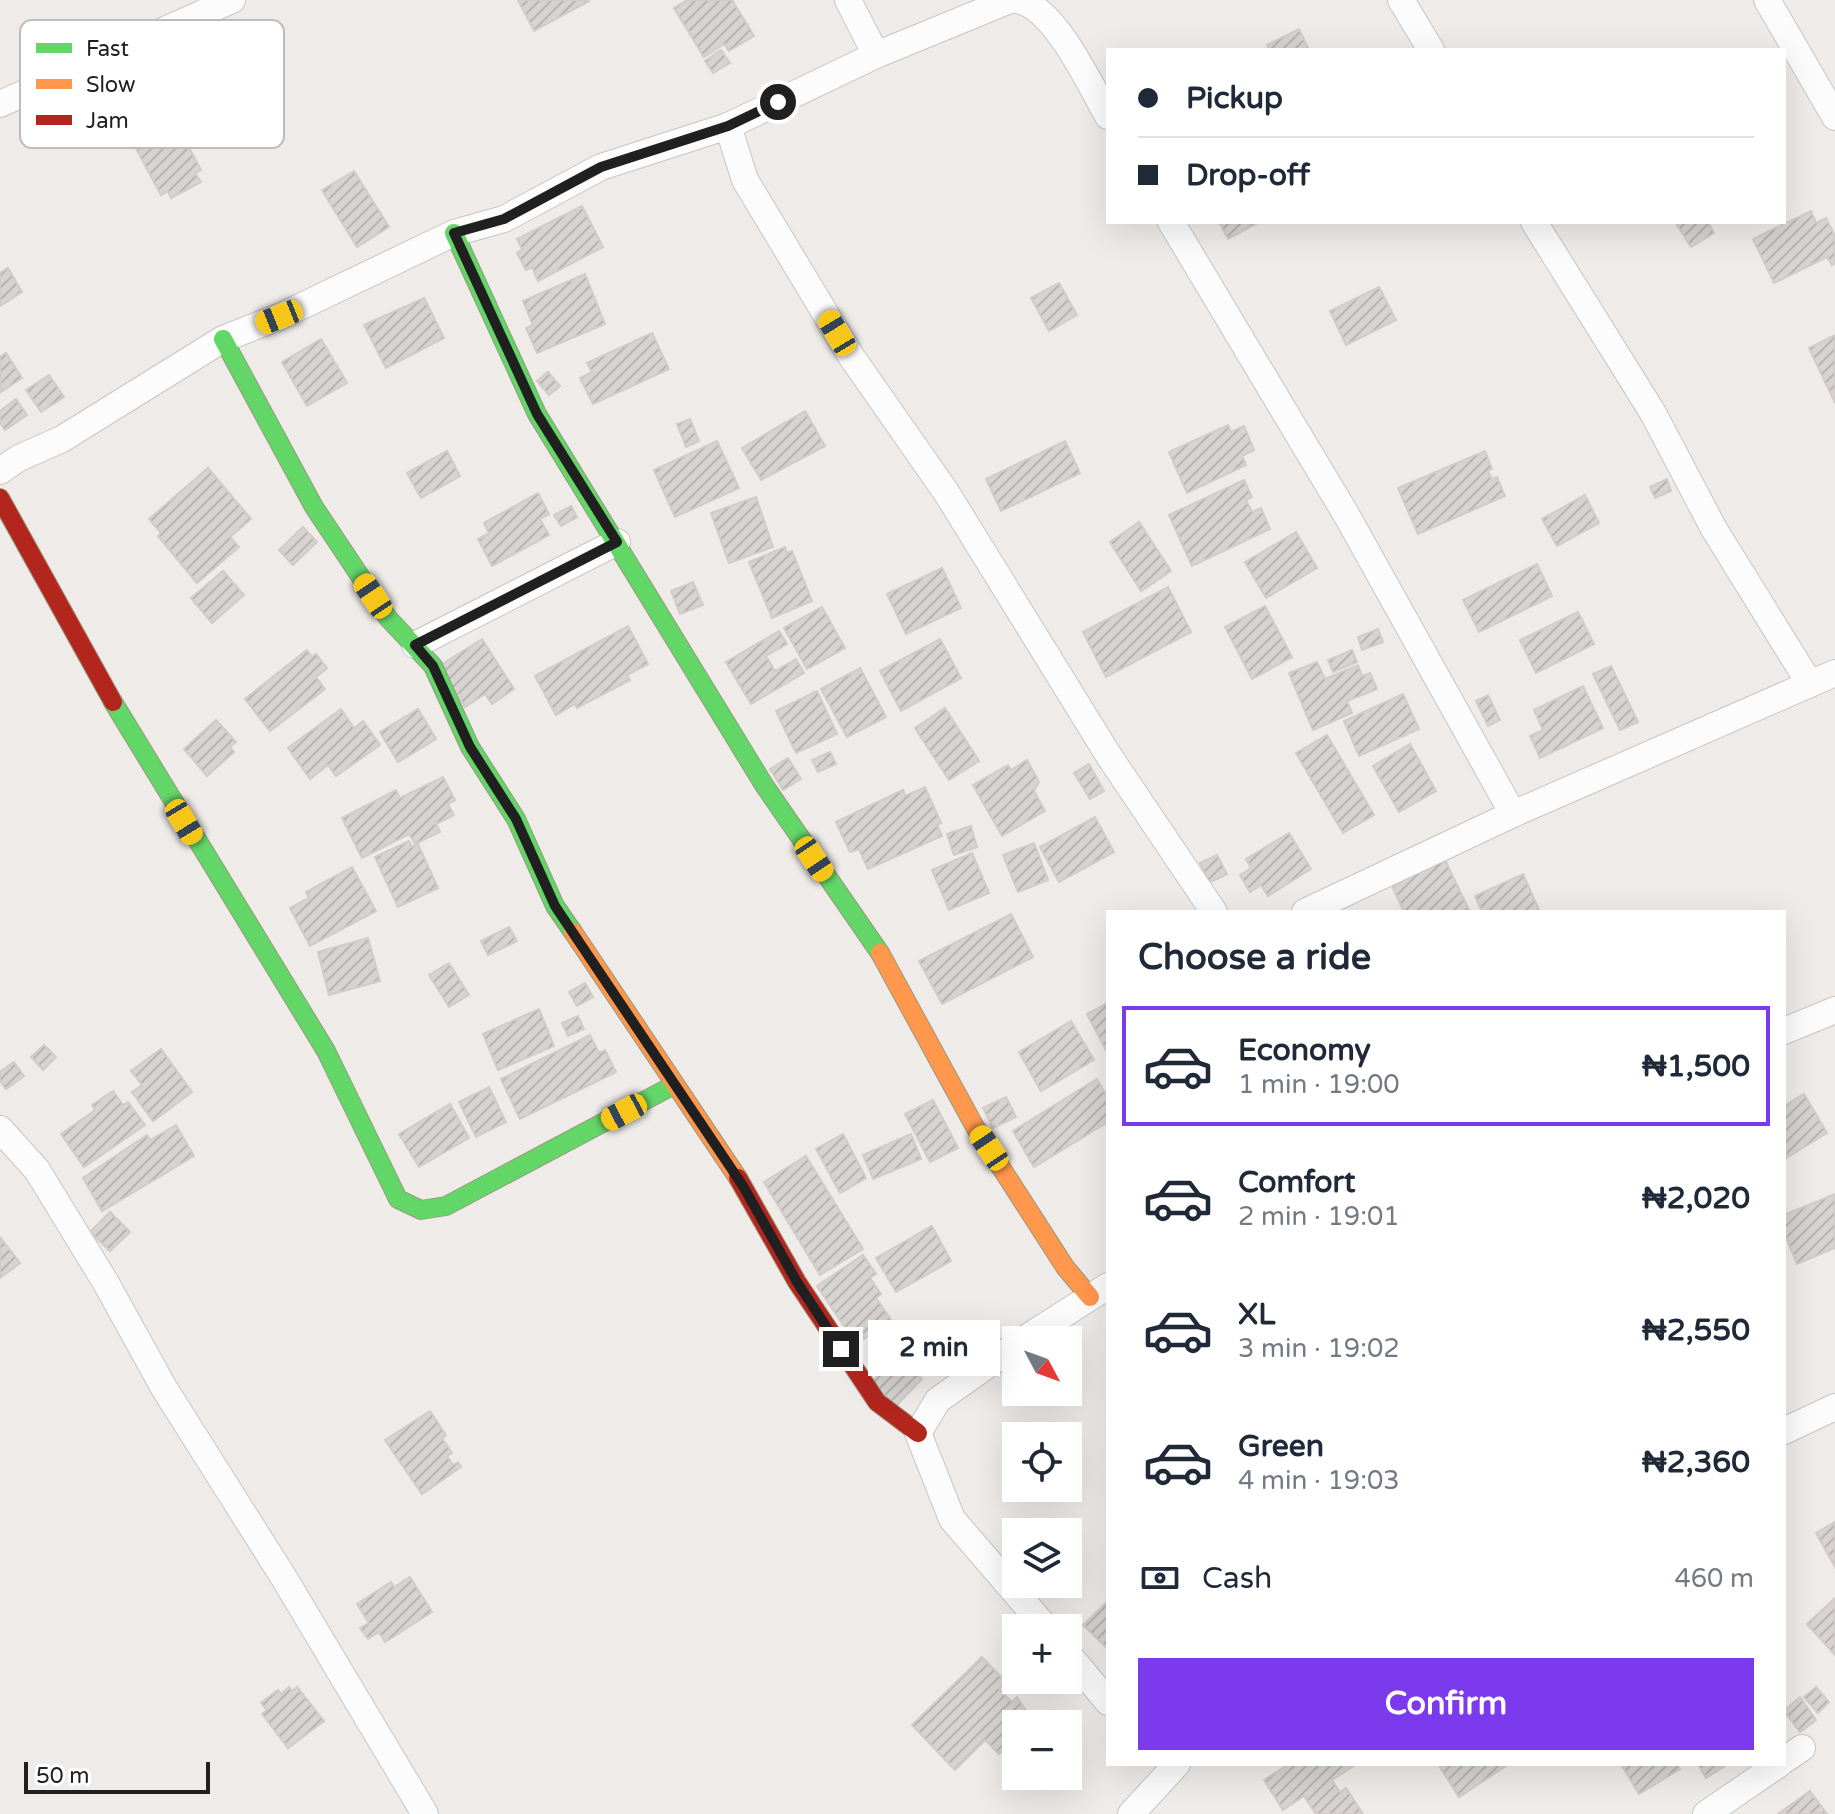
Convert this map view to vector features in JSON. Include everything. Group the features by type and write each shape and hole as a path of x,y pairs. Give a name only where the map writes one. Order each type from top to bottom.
{"street":[{"path":"187,20 232,0"},
{"path":"848,0 876,55"},
{"path":"0,471 19,458 62,439 223,339 279,317 454,233 504,219 601,167 728,126 876,55 1010,0"},
{"path":"1017,0 1028,2 1057,30 1106,113"},
{"path":"1401,0 1430,48"},
{"path":"1767,0 1835,117"},
{"path":"0,104 20,95"},
{"path":"728,126 745,180 851,356 946,492 1109,756 1213,910"},
{"path":"1172,224 1347,516 1513,814"},
{"path":"1535,224 1653,413 1714,529 1810,684"},
{"path":"454,233 537,414 764,785 890,968 975,1127 1065,1267 1099,1291 1045,1326"},
{"path":"223,339 314,507 388,618 433,666 470,747 516,819 555,906 743,1186 797,1282 877,1402 918,1433 952,1519 1034,1614"},
{"path":"0,498 161,782 326,1051 398,1199 421,1210 446,1206 674,1085"},
{"path":"415,645 617,542"},
{"path":"1309,910 1513,814 1835,673"},
{"path":"1786,1030 1835,1010"},
{"path":"0,1129 37,1170 106,1283 164,1388 284,1578 425,1814"},
{"path":"918,1433 938,1400 1002,1355"},
{"path":"1786,1430 1835,1407"},
{"path":"1082,1671 1106,1700"},
{"path":"1706,1814 1776,1766"},
{"path":"1131,1814 1169,1767"}],"building":[{"path":"518,0 588,0 589,1 534,31"},
{"path":"687,0 732,0 754,36 729,51 724,44 704,57 674,8"},
{"path":"1299,29 1308,48 1268,48 1267,45"},
{"path":"721,50 730,63 713,73 705,61"},
{"path":"136,148 189,148 201,170 195,173 201,182 171,198 168,191 161,195"},
{"path":"354,171 389,227 357,247 322,190"},
{"path":"582,206 603,247 538,281 532,267 526,270 517,253 522,249 517,239"},
{"path":"1811,211 1816,223 1826,218 1835,236 1835,263 1832,265 1827,257 1774,283 1753,239"},
{"path":"1220,224 1255,224 1228,239"},
{"path":"1676,224 1709,224 1714,233 1691,247"},
{"path":"8,268 22,292 0,306 0,273"},
{"path":"585,274 605,324 537,353 526,328 533,325 523,301"},
{"path":"1059,283 1077,315 1049,331 1031,298"},
{"path":"1379,287 1396,320 1346,345 1330,311"},
{"path":"424,298 444,338 386,368 364,325"},
{"path":"652,333 669,369 593,404 580,378 592,372 587,363"},
{"path":"1835,335 1835,403 1809,348"},
{"path":"321,339 347,383 307,406 282,362"},
{"path":"6,353 22,378 1,392 0,357"},
{"path":"548,372 560,386 549,395 537,381"},
{"path":"49,375 64,397 41,412 26,390"},
{"path":"16,399 27,415 5,430 0,422 0,411"},
{"path":"805,411 825,446 761,480 742,448"},
{"path":"690,419 699,441 686,447 677,424"},
{"path":"1228,425 1231,432 1244,426 1254,450 1242,456 1246,465 1187,493 1169,452"},
{"path":"717,441 739,488 675,517 654,470"},
{"path":"1065,441 1080,473 1001,511 986,479"},
{"path":"447,451 460,476 421,498 407,473"},
{"path":"1485,451 1492,469 1488,471 1492,479 1497,477 1505,496 1418,534 1398,488"},
{"path":"208,468 251,519 230,537 239,547 197,583 158,536 161,533 149,519"},
{"path":"1667,479 1671,491 1655,498 1650,487"},
{"path":"1244,480 1252,497 1246,500 1252,512 1261,508 1270,529 1192,566 1169,515"},
{"path":"538,493 549,514 540,519 549,535 492,566 478,539 489,533 484,523"},
{"path":"1585,495 1599,523 1557,546 1542,519"},
{"path":"756,497 773,547 729,563 711,513"},
{"path":"571,506 577,517 561,526 554,515"},
{"path":"1139,522 1171,571 1141,591 1110,542"},
{"path":"303,527 317,542 293,565 279,550"},
{"path":"1296,532 1317,568 1266,598 1245,562"},
{"path":"785,547 787,553 792,551 812,601 772,618 749,562"},
{"path":"1537,564 1552,596 1479,632 1463,600"},
{"path":"942,568 961,608 906,634 887,594"},
{"path":"223,571 244,595 212,623 191,598"},
{"path":"693,582 703,605 680,614 671,591"},
{"path":"1168,587 1191,632 1106,677 1083,632"},
{"path":"1265,606 1292,657 1252,679 1225,627"},
{"path":"822,607 845,648 807,669 784,628"},
{"path":"1578,612 1594,644 1536,673 1520,640"},
{"path":"628,626 648,664 627,675 630,680 577,708 575,704 556,715 535,676"},
{"path":"1378,629 1383,642 1362,650 1358,637"},
{"path":"779,631 787,644 766,656 775,671 796,659 804,673 751,704 726,662"},
{"path":"482,639 514,689 492,704 485,694 465,707 439,666"},
{"path":"940,639 961,678 901,711 880,671"},
{"path":"307,650 312,657 316,654 327,668 316,677 325,689 270,731 245,699"},
{"path":"1352,650 1357,662 1333,672 1328,660"},
{"path":"1317,662 1325,679 1358,665 1362,676 1370,673 1377,689 1347,701 1352,713 1313,730 1289,673"},
{"path":"1611,666 1638,722 1620,730 1593,674"},
{"path":"860,668 886,717 847,737 821,689"},
{"path":"1583,686 1603,728 1540,758 1530,736 1543,730 1534,710"},
{"path":"817,691 837,734 796,753 776,711"},
{"path":"1403,694 1419,729 1359,756 1344,721"},
{"path":"1488,695 1500,720 1488,726 1476,701"},
{"path":"945,708 979,761 949,780 915,728"},
{"path":"341,709 354,728 363,721 380,745 336,776 328,765 310,779 288,748"},
{"path":"418,709 436,739 398,762 380,732"},
{"path":"216,720 236,742 230,747 234,752 207,776 184,749"},
{"path":"1327,735 1374,815 1343,833 1296,753"},
{"path":"1410,744 1436,791 1399,812 1373,766"},
{"path":"830,752 836,764 818,772 812,760"},
{"path":"788,758 801,779 783,790 770,769"},
{"path":"1027,760 1039,782 1034,791 1045,811 1002,836 973,785 1008,765 1011,770"},
{"path":"1089,764 1104,791 1090,799 1074,773"},
{"path":"443,777 455,800 448,804 454,815 436,824 440,832 415,844 409,834 362,858 342,818 396,790 400,798"},
{"path":"925,787 941,823 937,825 942,836 868,869 859,849 850,852 836,822 903,790 905,796"},
{"path":"1095,817 1114,852 1059,882 1040,847"},
{"path":"971,826 977,847 954,855 947,834"},
{"path":"1289,833 1311,869 1268,896 1261,885 1250,892 1240,875 1251,868 1246,859"},
{"path":"409,841 412,847 418,844 438,888 398,907 375,857"},
{"path":"1034,843 1048,880 1018,892 1003,855"},
{"path":"972,853 989,893 949,910 932,870"},
{"path":"1217,855 1227,874 1209,883 1200,863"},
{"path":"1445,860 1469,910 1403,910 1392,886"},
{"path":"352,867 376,911 310,946 290,908 309,898 306,892"},
{"path":"1523,874 1539,910 1481,910 1475,896"},
{"path":"1011,914 1033,957 942,1004 919,961"},
{"path":"509,927 517,941 488,955 481,941"},
{"path":"368,938 380,981 329,995 318,952"},
{"path":"449,963 469,995 449,1007 429,975"},
{"path":"585,983 593,997 577,1006 569,992"},
{"path":"1106,1004 1106,1050 1087,1014"},
{"path":"539,1009 554,1046 498,1070 483,1034"},
{"path":"578,1016 584,1029 568,1036 562,1023"},
{"path":"1071,1021 1094,1060 1041,1091 1019,1052"},
{"path":"590,1035 599,1053 605,1050 616,1072 520,1119 501,1079"},
{"path":"44,1045 56,1057 43,1070 31,1057"},
{"path":"161,1049 192,1092 153,1121 132,1092 142,1085 131,1071"},
{"path":"14,1062 24,1076 6,1089 0,1081 0,1072"},
{"path":"1097,1079 1106,1095 1106,1123 1034,1167 1013,1131"},
{"path":"489,1087 506,1122 476,1137 459,1102"},
{"path":"113,1091 123,1105 128,1102 145,1125 84,1167 61,1134 95,1110 92,1105"},
{"path":"1804,1094 1827,1133 1786,1158 1786,1105"},
{"path":"1006,1097 1016,1117 993,1128 983,1108"},
{"path":"933,1100 958,1148 930,1162 905,1114"},
{"path":"450,1104 469,1138 419,1167 399,1134"},
{"path":"176,1125 194,1156 102,1211 83,1178 147,1135 150,1140"},
{"path":"843,1134 866,1178 840,1193 816,1149"},
{"path":"911,1134 921,1159 873,1179 863,1155"},
{"path":"806,1156 863,1249 820,1275 764,1182"},
{"path":"1835,1194 1835,1248 1797,1264 1786,1237 1786,1214"},
{"path":"110,1212 130,1232 110,1251 90,1232"},
{"path":"932,1226 951,1261 896,1292 876,1258"},
{"path":"0,1237 20,1263 0,1278"},
{"path":"863,1255 876,1274 870,1278 881,1294 876,1298 891,1320 864,1339 858,1330 850,1335 817,1286"},
{"path":"896,1355 922,1379 896,1406 871,1383"},
{"path":"430,1411 446,1435 442,1438 452,1453 447,1456 453,1465 458,1462 461,1467 422,1494 385,1440"},
{"path":"1835,1522 1835,1567 1816,1533"},
{"path":"410,1577 432,1612 385,1642 379,1632 368,1639 360,1628 369,1623 357,1604 391,1582 394,1587"},
{"path":"1835,1598 1835,1655 1807,1624"},
{"path":"1106,1603 1106,1647 1083,1625"},
{"path":"982,1657 1002,1678 999,1689 1002,1694 1012,1702 1017,1697 1026,1710 1002,1710 1002,1751 999,1754 985,1740 955,1770 912,1725"},
{"path":"289,1687 292,1691 297,1687 324,1721 288,1748 262,1714 267,1710 261,1703 278,1690 281,1694"},
{"path":"1816,1687 1829,1702 1818,1713 1804,1697"},
{"path":"1800,1697 1816,1720 1800,1732 1786,1709"},
{"path":"1286,1766 1354,1766 1332,1780 1340,1792 1346,1788 1363,1814 1316,1814 1304,1796 1283,1810 1264,1780"},
{"path":"1439,1766 1506,1766 1459,1797"},
{"path":"1622,1766 1678,1766 1680,1769 1639,1794"},
{"path":"1699,1766 1725,1766 1706,1778"},
{"path":"1810,1791 1827,1814 1778,1814"}],"traffic: fast":[{"path":"454,233 537,414 764,785 880,953"},
{"path":"223,339 314,507 388,618 433,666 470,747 516,819 555,906 573,932"},
{"path":"113,702 326,1051 398,1199 421,1210 446,1206 674,1085"}],"traffic: slow":[{"path":"573,932 738,1178"},
{"path":"880,953 975,1127 1065,1267 1090,1297"}],"traffic: jam":[{"path":"0,498 113,702"},
{"path":"738,1178 797,1282 877,1402 918,1433"}],"route":[{"path":"778,102 728,126 601,167 504,219 454,233 537,414 617,542 415,645 433,666 470,747 516,819 555,906 743,1186 797,1282 841,1349"}]}
